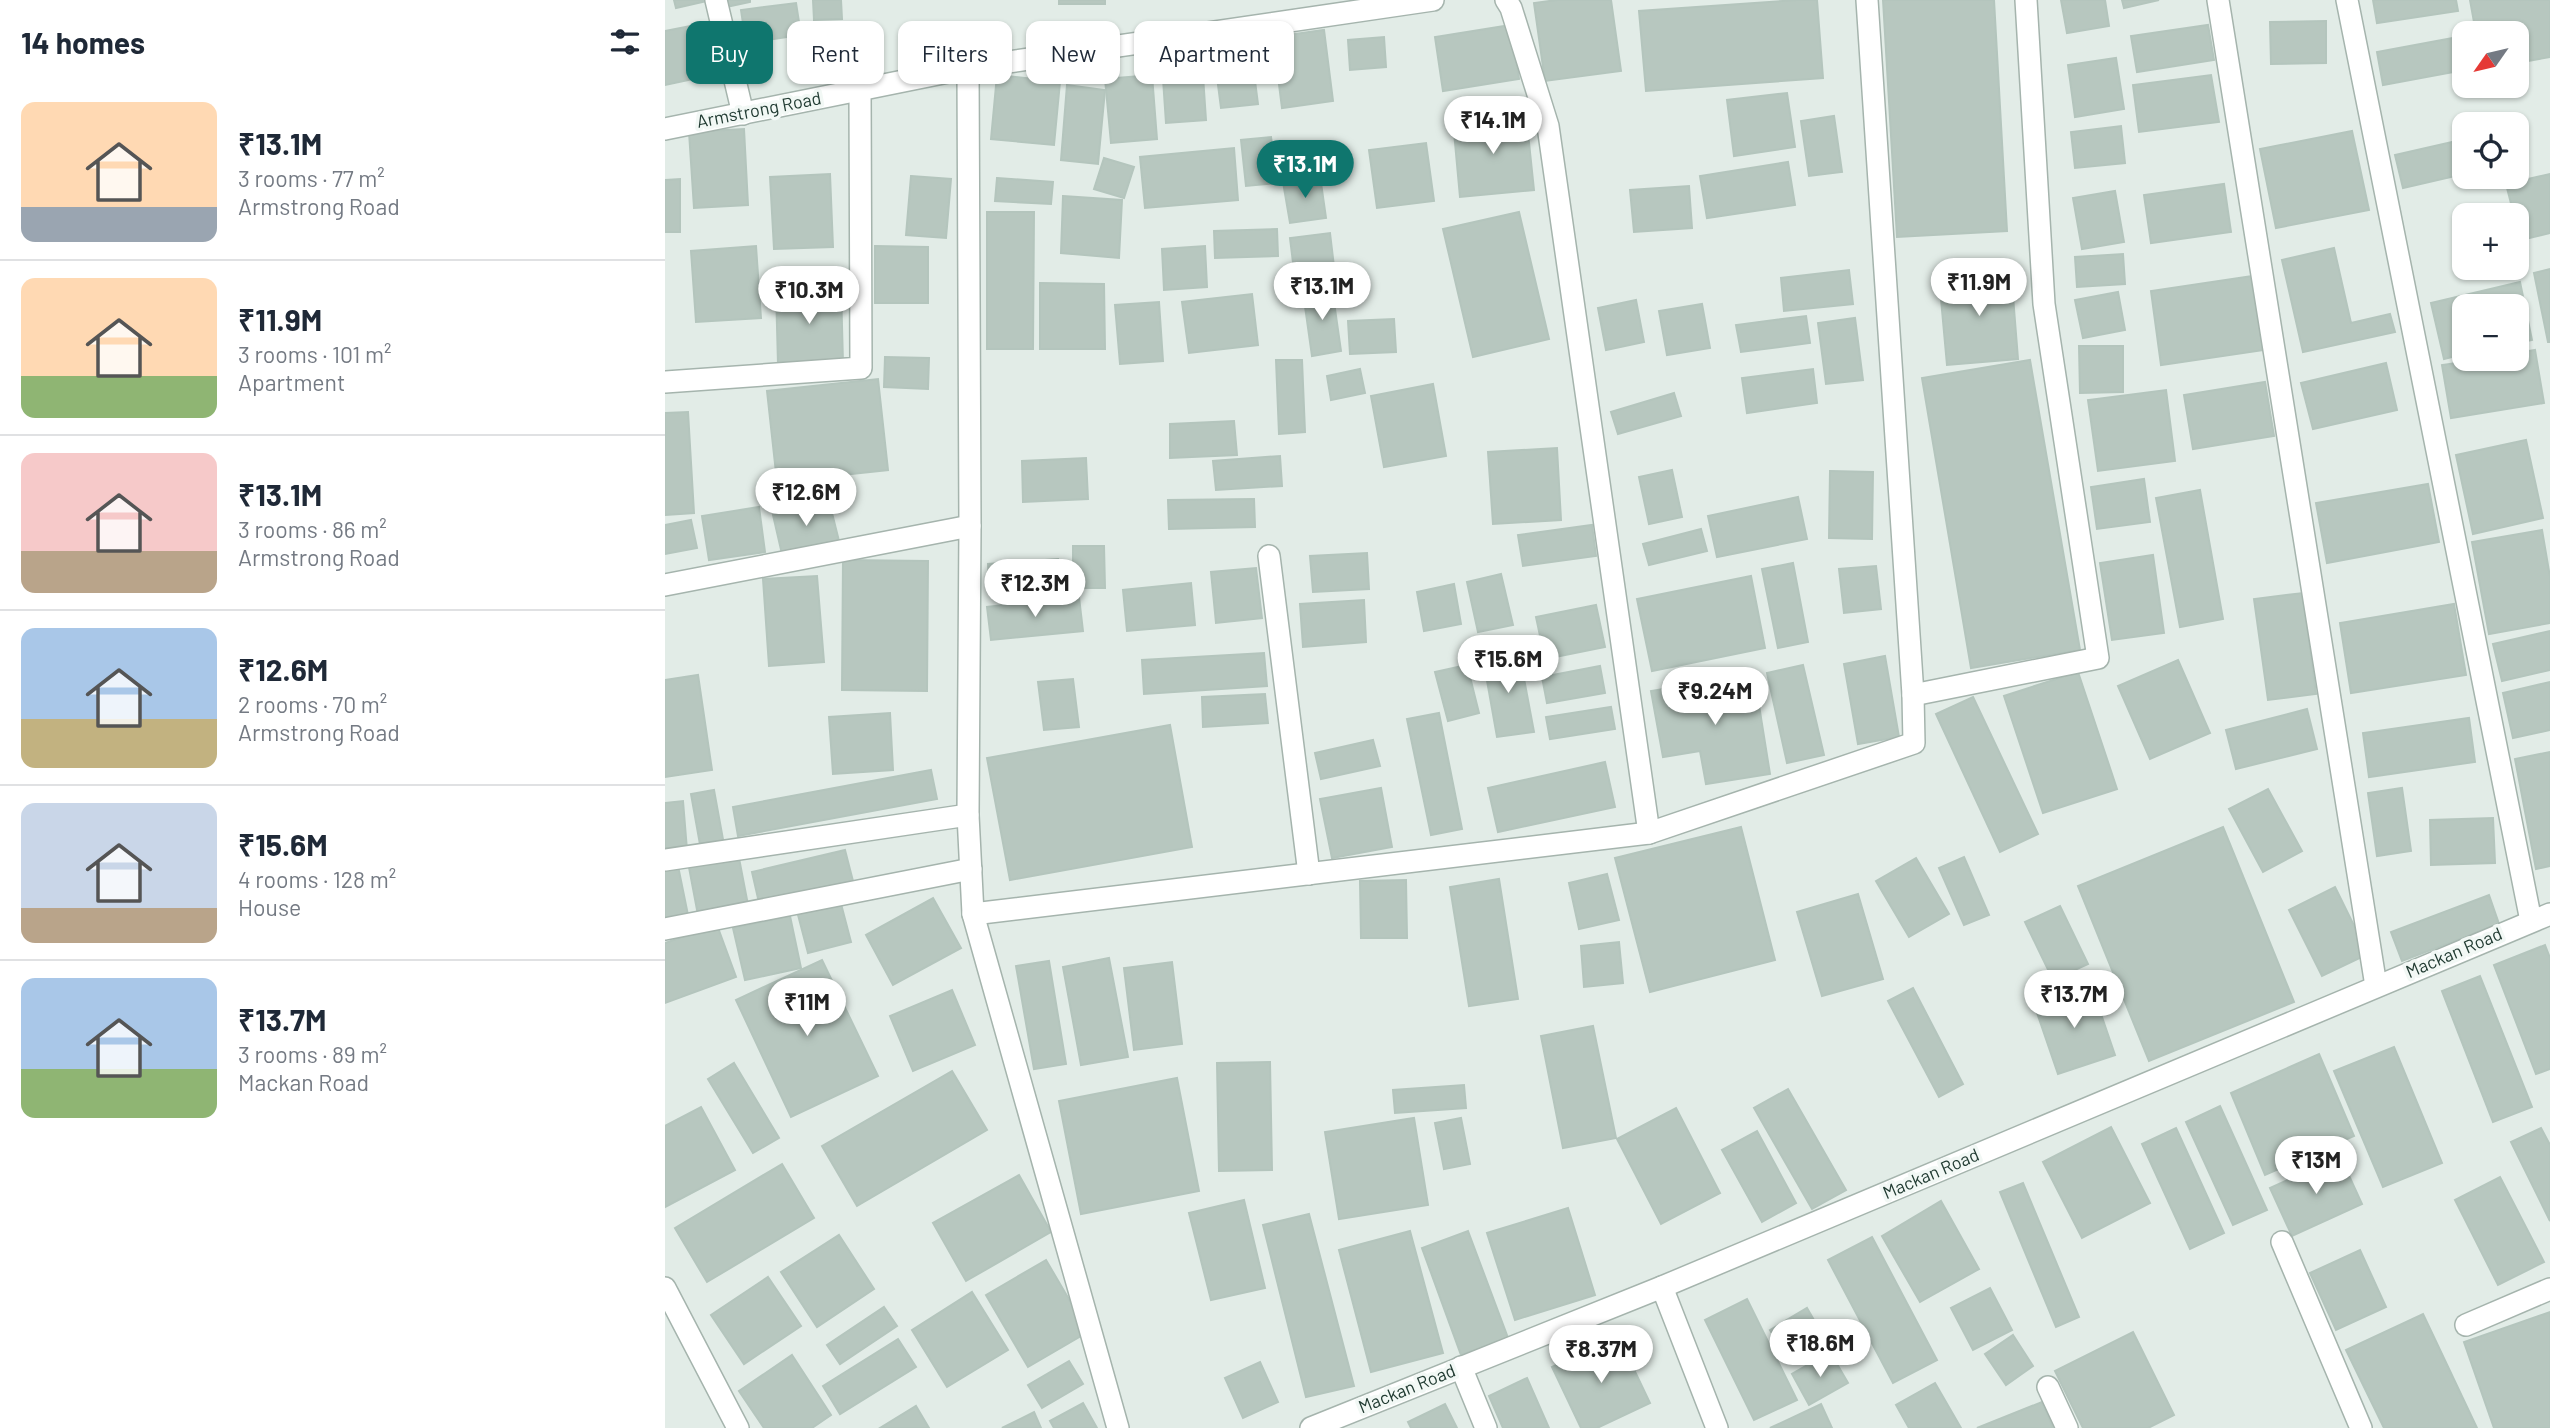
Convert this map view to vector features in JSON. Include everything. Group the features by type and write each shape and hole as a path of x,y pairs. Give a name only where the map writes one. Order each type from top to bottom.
{"street":[{"path":"716,0 743,114"},
{"name":"Armstrong Road","path":"1012,62 1433,0"},
{"path":"1506,0 1511,8 1548,126 1649,833"},
{"path":"973,914 1649,833 1913,743 1913,695 1867,0"},
{"path":"1913,695 2098,658 2044,304 2027,0"},
{"path":"2218,0 2376,986"},
{"path":"2347,0 2540,918"},
{"name":"Armstrong Road","path":"665,129 898,82"},
{"path":"968,84 968,815 973,914 1118,1428"},
{"path":"665,383 861,368 860,90"},
{"path":"665,585 970,526"},
{"path":"1269,556 1309,874"},
{"path":"665,860 968,815"},
{"path":"665,929 971,869"},
{"name":"Mackan Road","path":"1311,1428 1662,1287 2540,918"},
{"path":"2282,1242 2361,1428"},
{"path":"665,1287 738,1428"},
{"path":"1662,1287 1717,1428"},
{"path":"2466,1325 2550,1289"},
{"path":"1461,1367 1486,1428"},
{"path":"2048,1387 2067,1428"}],"building":[{"path":"674,0 707,0 707,1 676,8"},
{"path":"724,0 750,0 750,2 726,7"},
{"path":"813,0 841,0 842,19 814,20"},
{"path":"1059,0 1105,0 1105,4 1059,4"},
{"path":"1557,0 1611,0 1621,71 1545,81 1534,3"},
{"path":"1817,0 1823,78 1646,91 1639,11"},
{"path":"1883,0 1994,0 2007,231 1897,237"},
{"path":"2061,0 2105,0 2109,26 2067,33"},
{"path":"2122,0 2159,0 2124,8"},
{"path":"2373,0 2456,0 2458,11 2377,23"},
{"path":"2470,0 2550,0 2550,57 2529,61 2529,21 2474,21"},
{"path":"796,3 799,21 787,21 787,37 773,39 773,21 743,21 741,10"},
{"path":"2326,21 2326,63 2271,64 2270,22"},
{"path":"1511,25 1519,79 1443,91 1435,37"},
{"path":"2208,25 2214,60 2137,72 2131,36"},
{"path":"686,27 686,81 665,85 665,31"},
{"path":"1324,30 1333,101 1282,108 1279,84 1294,84 1294,34"},
{"path":"1384,37 1386,67 1350,70 1348,40"},
{"path":"2452,38 2452,72 2383,85 2377,52"},
{"path":"2116,58 2124,109 2075,117 2068,65"},
{"path":"2211,75 2219,122 2139,132 2133,85"},
{"path":"1012,77 1026,78 1026,84 1060,84 1054,145 991,139 996,84 1012,84"},
{"path":"1134,77 1134,84 1153,84 1157,139 1111,143 1105,84 1120,84 1120,78"},
{"path":"1163,84 1204,84 1206,120 1166,123"},
{"path":"1218,84 1255,84 1258,104 1221,108"},
{"path":"1067,85 1105,90 1098,164 1061,160"},
{"path":"1787,93 1795,147 1734,156 1727,100"},
{"path":"1526,114 1534,190 1460,197 1453,121"},
{"path":"1834,116 1842,172 1809,176 1801,121"},
{"path":"2121,126 2125,163 2075,168 2071,132"},
{"path":"744,129 748,205 694,208 689,132"},
{"path":"2352,131 2369,210 2276,228 2260,149"},
{"path":"1271,137 1277,183 1246,186 1241,140"},
{"path":"2452,142 2452,177 2403,188 2395,155"},
{"path":"1426,143 1434,201 1377,208 1369,150"},
{"path":"1234,148 1238,200 1145,208 1140,157"},
{"path":"1104,158 1134,167 1124,198 1094,189"},
{"path":"1788,162 1795,205 1707,218 1700,176"},
{"path":"830,174 833,247 774,249 770,177"},
{"path":"2550,174 2550,233 2529,238 2529,203 2511,203 2507,189 2529,189 2529,179"},
{"path":"911,176 951,179 946,238 906,235"},
{"path":"1320,176 1326,218 1290,223 1283,182"},
{"path":"997,178 1053,182 1051,204 995,201"},
{"path":"680,179 680,232 665,232 665,180"},
{"path":"2224,184 2231,232 2151,243 2144,195"},
{"path":"1689,186 1692,228 1634,232 1630,190"},
{"path":"2115,191 2124,242 2082,249 2073,198"},
{"path":"1063,196 1122,200 1119,258 1061,253"},
{"path":"987,212 1034,212 1033,349 987,349"},
{"path":"1519,212 1549,339 1473,357 1443,229"},
{"path":"1277,229 1278,256 1215,258 1214,231"},
{"path":"1330,233 1335,275 1295,279 1290,238"},
{"path":"756,246 761,318 696,322 691,251"},
{"path":"875,246 928,247 928,303 875,303"},
{"path":"1205,246 1207,287 1164,290 1162,249"},
{"path":"2334,248 2351,323 2390,314 2395,332 2303,352 2282,260"},
{"path":"2123,254 2125,284 2077,287 2075,257"},
{"path":"2550,269 2550,342 2548,342 2534,273"},
{"path":"1849,270 1853,304 1784,311 1781,278"},
{"path":"2011,271 2018,359 1947,365 1939,277"},
{"path":"2253,276 2264,350 2161,365 2151,291"},
{"path":"2520,282 2522,294 2469,294"},
{"path":"1040,283 1104,284 1105,349 1040,349"},
{"path":"841,288 843,363 778,364 776,289"},
{"path":"1332,288 1341,351 1312,356 1303,292"},
{"path":"2118,292 2125,330 2083,338 2075,300"},
{"path":"1252,294 1258,345 1189,353 1182,302"},
{"path":"2452,298 2452,357 2444,359 2431,303"},
{"path":"1636,300 1644,342 1606,350 1598,308"},
{"path":"1159,302 1163,361 1120,364 1115,305"},
{"path":"1702,304 1710,348 1667,355 1659,311"},
{"path":"1806,316 1810,343 1741,352 1736,325"},
{"path":"1855,318 1863,380 1826,384 1818,323"},
{"path":"1394,319 1396,352 1350,354 1348,321"},
{"path":"2079,346 2123,346 2123,392 2080,393"},
{"path":"2535,350 2544,403 2451,418 2442,365 2452,364 2452,371 2529,371 2529,351"},
{"path":"885,357 929,358 928,389 884,387"},
{"path":"1276,360 1302,360 1305,432 1279,434"},
{"path":"2030,360 2080,650 1971,668 1922,378"},
{"path":"2386,363 2397,410 2313,429 2301,383"},
{"path":"1360,369 1365,393 1331,400 1327,376"},
{"path":"1813,369 1817,403 1747,413 1742,378"},
{"path":"878,379 888,470 777,482 767,391"},
{"path":"2265,382 2274,436 2193,449 2184,395"},
{"path":"1433,384 1446,456 1384,467 1371,396"},
{"path":"2166,390 2175,461 2098,471 2088,400"},
{"path":"1674,393 1681,416 1618,434 1611,412"},
{"path":"688,412 694,513 665,515 665,413"},
{"path":"1234,421 1237,455 1170,458 1170,424"},
{"path":"2526,440 2543,518 2473,534 2456,455"},
{"path":"1557,448 1561,520 1493,524 1488,452"},
{"path":"1280,456 1282,486 1216,490 1213,461"},
{"path":"1086,458 1088,499 1023,502 1022,461"},
{"path":"1672,470 1682,517 1649,524 1639,477"},
{"path":"1830,471 1873,472 1872,539 1829,538"},
{"path":"2144,479 2150,522 2097,529 2091,487"},
{"path":"2428,484 2439,542 2327,563 2316,503"},
{"path":"2200,490 2223,619 2180,627 2156,498"},
{"path":"1798,497 1807,539 1717,557 1708,516"},
{"path":"1254,499 1255,527 1169,529 1168,500"},
{"path":"829,501 839,541 782,554 773,515"},
{"path":"759,507 765,552 709,560 702,516"},
{"path":"691,520 697,548 665,554 665,525"},
{"path":"1592,525 1596,556 1523,566 1518,535"},
{"path":"1701,529 1707,551 1649,565 1643,544"},
{"path":"2542,530 2550,577 2550,623 2489,634 2472,542"},
{"path":"1073,546 1104,546 1105,588 1073,588"},
{"path":"1367,553 1369,589 1313,592 1310,556"},
{"path":"2153,555 2164,633 2112,640 2100,563"},
{"path":"1058,559 1060,583 989,588 988,564"},
{"path":"843,560 928,561 927,691 842,690"},
{"path":"1793,563 1808,642 1778,648 1762,569"},
{"path":"1876,566 1881,609 1844,613 1839,569"},
{"path":"1256,568 1262,618 1216,623 1211,572"},
{"path":"1501,574 1513,625 1478,632 1467,582"},
{"path":"817,576 824,662 769,666 763,579"},
{"path":"1751,576 1765,648 1652,671 1637,599"},
{"path":"1191,583 1195,625 1127,631 1123,590"},
{"path":"1454,584 1461,624 1424,631 1417,592"},
{"path":"2303,593 2316,694 2268,700 2254,599"},
{"path":"1079,597 1083,631 991,640 987,607"},
{"path":"1364,600 1366,642 1303,647 1300,604"},
{"path":"2454,604 2466,675 2351,693 2340,623"},
{"path":"1596,605 1605,647 1545,659 1536,617"},
{"path":"2550,631 2550,670 2502,681 2493,644"},
{"path":"1519,652 1534,732 1497,737 1483,658"},
{"path":"1264,653 1267,686 1144,694 1142,660"},
{"path":"1885,656 1899,737 1858,744 1844,664"},
{"path":"2178,660 2210,733 2150,759 2118,686"},
{"path":"1467,665 1479,713 1448,721 1435,672"},
{"path":"1803,665 1824,755 1787,763 1767,673"},
{"path":"1600,666 1605,693 1547,703 1542,677"},
{"path":"2078,672 2117,789 2043,813 2004,696"},
{"path":"1754,674 1770,774 1706,784 1700,751 1663,757 1651,691"},
{"path":"698,675 712,770 665,777 665,680"},
{"path":"1073,679 1079,727 1044,730 1038,682"},
{"path":"2550,682 2550,730 2513,738 2503,693"},
{"path":"1265,694 1268,723 1203,727 1202,697"},
{"path":"1973,697 2038,834 2000,852 1936,714"},
{"path":"1611,707 1615,729 1550,739 1546,717"},
{"path":"2307,709 2317,749 2236,769 2226,730"},
{"path":"890,713 893,770 833,774 829,717"},
{"path":"1439,713 1462,829 1431,835 1407,719"},
{"path":"2469,718 2475,762 2369,777 2363,733"},
{"path":"1170,725 1192,847 1010,880 987,758"},
{"path":"1373,740 1380,766 1321,779 1315,753"},
{"path":"2550,752 2550,866 2536,869 2515,759"},
{"path":"1605,762 1615,807 1498,832 1488,788"},
{"path":"931,770 937,799 738,836 733,807"},
{"path":"1381,788 1392,847 1332,858 1320,799"},
{"path":"2402,788 2411,851 2377,856 2368,793"},
{"path":"2268,789 2302,851 2263,872 2229,809"},
{"path":"714,790 724,845 701,850 691,794"},
{"path":"683,801 687,850 665,852 665,803"},
{"path":"2493,818 2495,863 2431,865 2430,820"},
{"path":"1741,827 1775,960 1650,992 1615,858"},
{"path":"2223,827 2294,1002 2149,1061 2078,886"},
{"path":"845,850 854,885 760,907 752,872"},
{"path":"738,853 748,905 698,915 688,862"},
{"path":"1964,857 1989,915 1964,925 1939,868"},
{"path":"1916,858 1949,914 1909,937 1876,881"},
{"path":"678,866 688,915 665,920 665,869"},
{"path":"1607,874 1619,920 1579,929 1569,883"},
{"path":"1499,879 1518,999 1469,1006 1450,887"},
{"path":"1406,880 1407,938 1361,938 1360,881"},
{"path":"2335,887 2368,954 2322,976 2289,910"},
{"path":"1858,894 1883,979 1822,996 1797,912"},
{"path":"2489,895 2499,924 2402,961 2391,932"},
{"path":"933,898 961,948 893,985 866,935"},
{"path":"840,900 851,942 808,953 797,911"},
{"path":"2060,906 2088,964 2053,980 2025,922"},
{"path":"790,916 801,968 745,980 733,928"},
{"path":"717,925 736,977 665,1003 665,943"},
{"path":"1619,942 1623,983 1584,987 1581,946"},
{"path":"2545,945 2550,958 2550,1069 2536,1074 2494,965"},
{"path":"1109,958 1128,1057 1081,1065 1063,967"},
{"path":"822,960 878,1076 791,1117 736,1000"},
{"path":"1049,961 1066,1064 1034,1069 1016,966"},
{"path":"1172,962 1182,1044 1134,1050 1124,968"},
{"path":"2480,976 2532,1107 2493,1122 2442,991"},
{"path":"2091,985 2115,1055 2058,1074 2034,1004"},
{"path":"1913,988 1963,1084 1939,1097 1888,1001"},
{"path":"952,990 975,1045 913,1071 890,1016"},
{"path":"1593,1026 1616,1138 1563,1148 1541,1036"},
{"path":"2394,1047 2442,1163 2383,1187 2334,1071"},
{"path":"2319,1054 2354,1136 2265,1175 2231,1093"},
{"path":"1270,1062 1272,1170 1219,1171 1217,1063"},
{"path":"734,1063 779,1138 753,1153 708,1079"},
{"path":"952,1071 987,1130 857,1206 822,1146"},
{"path":"1177,1078 1199,1191 1081,1214 1059,1101"},
{"path":"1464,1085 1466,1108 1395,1113 1393,1090"},
{"path":"1788,1089 1846,1190 1812,1209 1754,1108"},
{"path":"2220,1106 2267,1210 2233,1225 2186,1122"},
{"path":"701,1107 735,1170 665,1207 665,1126"},
{"path":"1676,1108 1720,1193 1661,1224 1617,1139"},
{"path":"1414,1118 1428,1205 1339,1219 1325,1132"},
{"path":"1461,1118 1470,1164 1444,1169 1435,1123"},
{"path":"2111,1127 2150,1203 2082,1238 2043,1162"},
{"path":"2176,1128 2224,1233 2190,1249 2142,1144"},
{"path":"2541,1128 2550,1145 2550,1221 2511,1142"},
{"path":"1757,1131 1796,1203 1762,1222 1722,1150"},
{"path":"2340,1156 2362,1204 2292,1236 2270,1188"},
{"path":"782,1164 814,1218 707,1282 675,1228"},
{"path":"1019,1175 1051,1232 966,1281 933,1223"},
{"path":"2500,1177 2544,1262 2498,1285 2455,1200"},
{"path":"2023,1183 2079,1317 2056,1327 2000,1192"},
{"path":"1244,1200 1265,1288 1211,1300 1189,1213"},
{"path":"1941,1201 1979,1269 1920,1302 1882,1236"},
{"path":"1568,1208 1595,1295 1515,1320 1487,1233"},
{"path":"1309,1214 1354,1386 1306,1397 1263,1225"},
{"path":"1410,1231 1443,1353 1371,1372 1339,1250"},
{"path":"1468,1231 1508,1338 1461,1355 1422,1248"},
{"path":"839,1235 874,1289 817,1327 781,1272"},
{"path":"1872,1237 1937,1360 1893,1383 1828,1260"},
{"path":"2360,1250 2386,1307 2336,1330 2310,1273"},
{"path":"1046,1260 1088,1332 1028,1367 986,1295"},
{"path":"768,1277 801,1326 744,1364 711,1315"},
{"path":"1990,1288 2012,1330 1973,1350 1951,1308"},
{"path":"972,1292 1008,1350 947,1387 912,1330"},
{"path":"1747,1299 1797,1400 1754,1420 1705,1320"},
{"path":"884,1307 897,1326 840,1364 827,1345"},
{"path":"1807,1308 1822,1334 1786,1356 1770,1330"},
{"path":"2550,1312 2550,1428 2494,1428 2464,1342"},
{"path":"2423,1314 2477,1428 2384,1428 2346,1350"},
{"path":"2133,1332 2174,1415 2148,1428 2083,1428 2055,1371"},
{"path":"2013,1335 2033,1366 2006,1385 1985,1354"},
{"path":"1618,1336 1650,1403 1597,1428 1581,1428 1552,1367"},
{"path":"898,1339 916,1367 840,1414 823,1386"},
{"path":"1830,1352 1848,1383 1809,1405 1792,1374"},
{"path":"792,1355 831,1415 812,1428 764,1428 739,1391"},
{"path":"1069,1361 1083,1384 1042,1408 1028,1385"},
{"path":"1260,1362 1278,1402 1243,1418 1225,1378"},
{"path":"1527,1378 1549,1428 1503,1428 1489,1396"},
{"path":"1935,1383 1961,1428 1909,1428 1896,1405"},
{"path":"2042,1402 2053,1428 1977,1428"},
{"path":"1083,1403 1097,1428 1054,1428 1050,1421"},
{"path":"1445,1404 1457,1428 1411,1428 1408,1422"},
{"path":"1821,1404 1832,1428 1770,1428"},
{"path":"916,1406 929,1428 880,1428"},
{"path":"1034,1412 1041,1428 1002,1428"}]}
